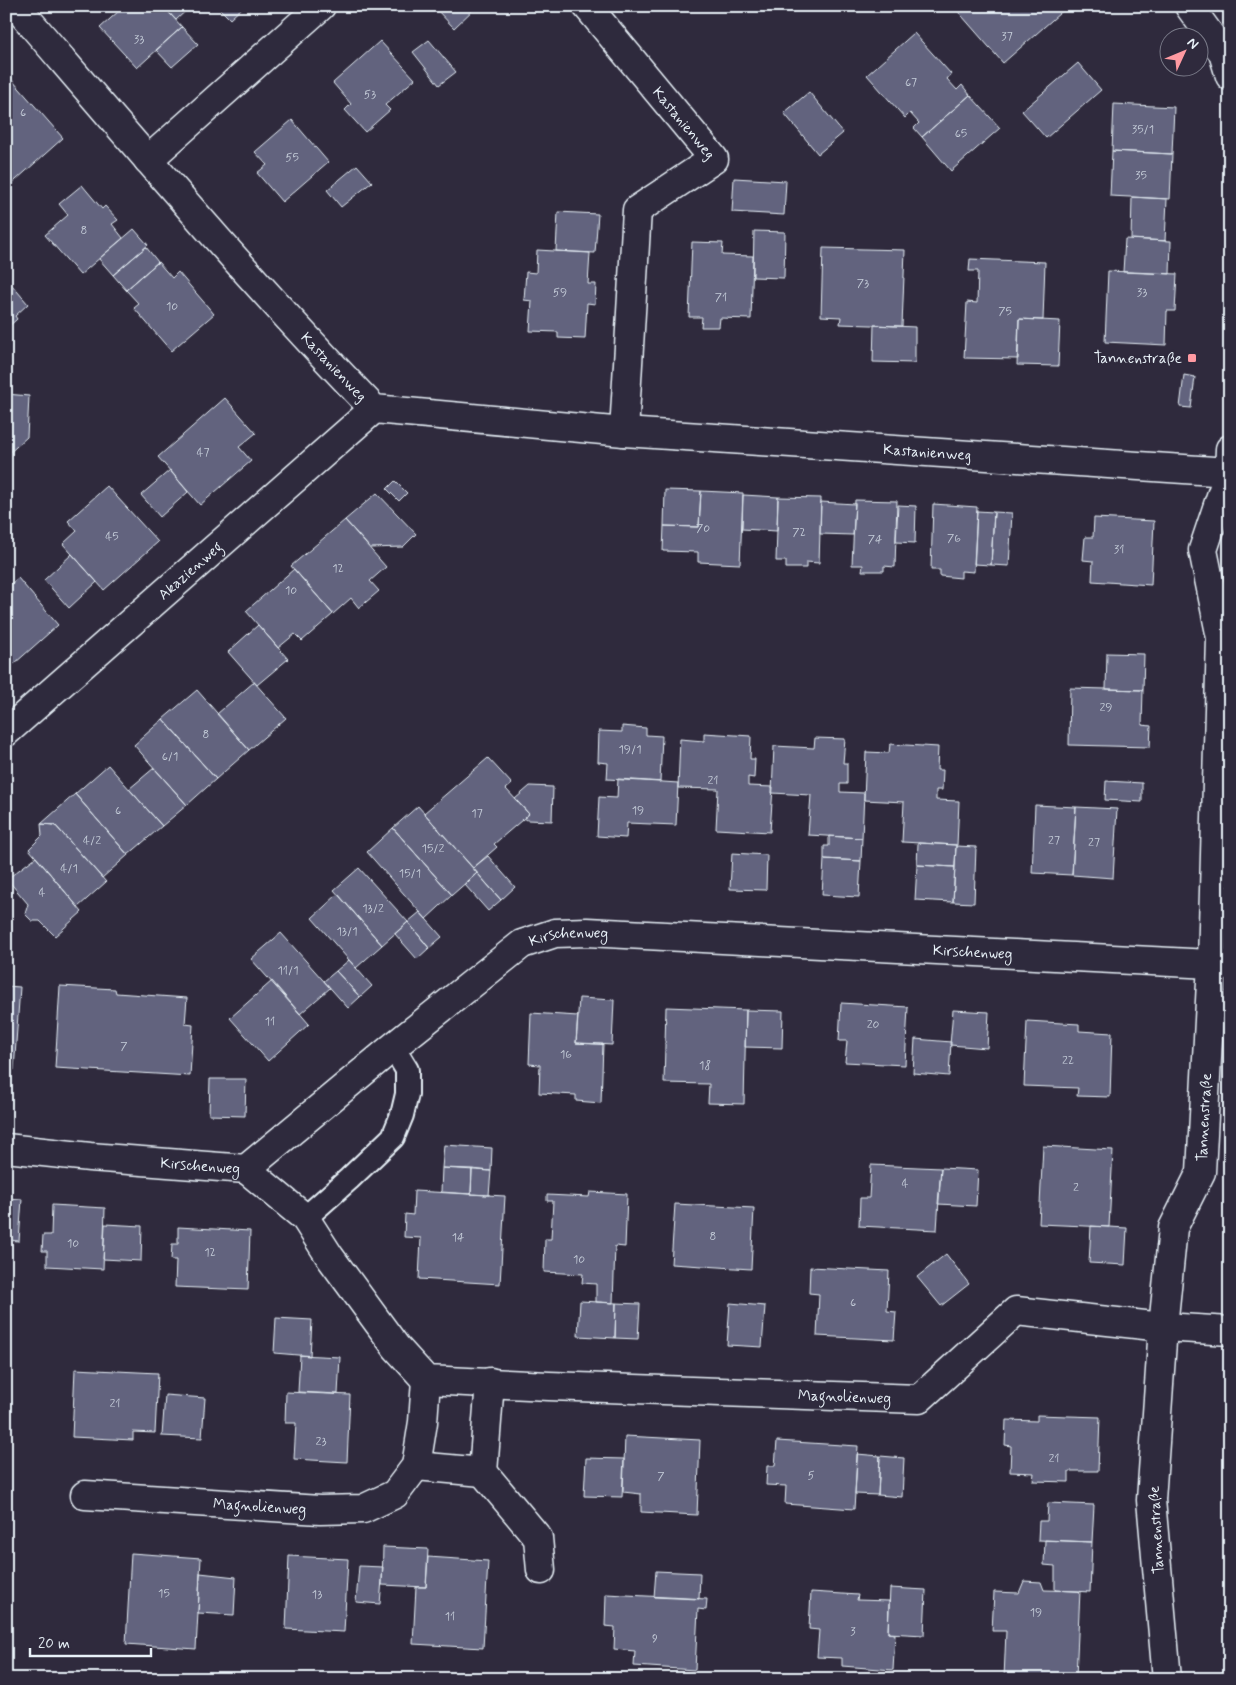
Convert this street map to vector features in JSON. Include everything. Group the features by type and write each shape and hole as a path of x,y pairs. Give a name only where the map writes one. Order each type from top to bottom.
{"street":[{"name":"Kastanienweg","path":"16,6 148,160 330,363 374,409 624,432 1229,466"},
{"path":"148,160 321,6"},
{"name":"Kastanienweg","path":"588,6 714,159 637,210 624,432"},
{"path":"1189,6 1227,60"},
{"name":"Akazienweg","path":"6,732 374,409"},
{"name":"Tannenstraße","path":"1167,1679 1152,1500 1173,1228 1201,1172 1221,964 1226,626 1203,550 1229,466"},
{"name":"Kirschenweg","path":"6,1148 90,1158 246,1169 393,1047 522,944 555,933 587,932 1221,964"},
{"path":"246,1169 305,1218 330,1257 396,1347 426,1380"},
{"name":"Magnolienweg","path":"85,1495 320,1510 362,1509 395,1494 416,1466 423,1422 426,1380 919,1399 1016,1311 1164,1327 1230,1331"},
{"path":"490,1382 483,1472 538,1538 541,1570"},
{"path":"416,1466 483,1472"}],"lane":[{"path":"305,1218 393,1137 408,1094 407,1070 393,1047"}],"building":[{"path":"117,6 163,6 182,27 137,68 100,28 120,10"},
{"path":"163,6 191,6 176,20"},
{"path":"217,6 244,6 230,19"},
{"path":"437,6 477,6 454,28 435,8"},
{"path":"957,6 1068,6 1003,63 955,8"},
{"path":"182,27 198,44 172,67 156,50"},
{"path":"914,33 951,74 947,79 957,90 962,85 970,95 922,137 914,128 919,123 910,113 905,118 867,75"},
{"path":"429,40 456,72 439,85 413,52"},
{"path":"380,41 415,79 385,105 390,110 365,132 345,110 351,104 333,83"},
{"path":"1078,63 1101,90 1046,138 1022,111"},
{"path":"12,80 63,138 7,188 6,85"},
{"path":"809,92 843,133 818,154 784,113"},
{"path":"970,95 1000,128 951,171 922,137"},
{"path":"1114,104 1174,107 1172,154 1112,151"},
{"path":"292,120 328,162 282,202 257,173 267,165 255,152"},
{"path":"1112,151 1172,154 1170,199 1110,196"},
{"path":"357,165 372,182 341,207 327,190"},
{"path":"734,178 786,181 784,215 732,212"},
{"path":"82,185 102,209 105,206 118,220 112,224 123,238 80,275 45,235 68,215 59,204"},
{"path":"1132,197 1167,199 1165,241 1131,239"},
{"path":"558,212 598,214 595,253 556,251"},
{"path":"134,229 148,245 113,275 99,259"},
{"path":"754,231 785,232 784,278 753,277"},
{"path":"1125,239 1171,241 1170,274 1123,272"},
{"path":"692,242 723,243 722,255 753,256 751,319 720,318 719,327 701,327 702,317 689,317"},
{"path":"146,247 158,262 126,290 113,275"},
{"path":"823,248 905,250 902,326 840,324 841,317 821,316"},
{"path":"537,250 590,253 588,284 596,284 595,304 587,303 585,339 558,338 558,332 530,331 532,301 524,300 526,272 536,273"},
{"path":"970,259 1045,262 1043,320 1019,319 1018,359 964,358 967,302 977,303 978,271 969,271"},
{"path":"158,262 172,278 178,272 214,314 171,351 134,308 139,304 126,290"},
{"path":"1108,271 1177,274 1175,311 1167,311 1166,345 1105,342"},
{"path":"6,278 28,304 15,316 17,319 6,329"},
{"path":"1019,319 1060,321 1058,366 1017,365"},
{"path":"874,325 915,327 915,363 873,362"},
{"path":"1184,375 1195,377 1191,408 1180,407"},
{"path":"6,394 29,396 27,437 6,456"},
{"path":"225,398 256,433 239,447 251,461 200,505 158,457"},
{"path":"170,470 188,492 160,517 141,495"},
{"path":"395,481 407,493 399,501 387,489"},
{"path":"107,486 158,542 104,590 63,544 77,531 68,521"},
{"path":"665,490 701,491 699,527 664,526"},
{"path":"701,491 743,493 740,564 698,562 698,552 663,551 664,526 699,527"},
{"path":"377,493 416,534 403,547 370,548 345,520"},
{"path":"743,495 778,497 777,531 742,529"},
{"path":"778,497 821,498 819,563 806,562 806,568 786,568 786,561 776,561"},
{"path":"855,500 897,501 895,567 884,566 884,571 862,571 863,565 852,565"},
{"path":"821,502 855,504 853,535 820,534"},
{"path":"933,504 977,507 974,572 961,571 961,578 940,576 940,570 931,570"},
{"path":"898,505 916,506 915,543 896,542"},
{"path":"977,511 994,512 991,565 974,564"},
{"path":"994,512 1012,513 1009,566 991,565"},
{"path":"1094,518 1154,521 1151,585 1092,581 1093,561 1083,560 1085,537 1093,537"},
{"path":"345,520 386,567 370,581 379,591 359,608 351,598 333,614 291,566"},
{"path":"72,554 97,582 69,608 44,580"},
{"path":"294,569 333,614 302,641 295,634 278,648 246,611"},
{"path":"18,578 58,625 6,671 6,588"},
{"path":"258,625 288,659 257,685 228,652"},
{"path":"1107,653 1144,654 1143,690 1106,689"},
{"path":"254,682 286,718 249,750 217,714"},
{"path":"1070,688 1143,690 1142,725 1151,726 1150,747 1069,745"},
{"path":"197,690 249,750 216,779 163,719"},
{"path":"163,719 216,779 187,805 134,745"},
{"path":"622,726 646,728 646,735 662,736 660,782 607,779 608,763 598,762 599,731 622,732"},
{"path":"704,733 751,736 750,759 755,759 754,778 748,777 748,786 773,787 770,832 716,829 718,789 678,788 680,739 704,741"},
{"path":"815,738 845,739 843,763 847,763 847,784 840,784 840,792 864,793 862,838 808,835 811,795 772,793 774,746 814,748"},
{"path":"890,744 938,747 937,770 943,770 942,790 936,790 936,800 959,801 957,845 902,842 904,802 864,800 866,752 889,753"},
{"path":"488,758 512,784 506,789 529,814 494,844 497,847 473,868 424,813"},
{"path":"108,765 162,826 128,855 75,794"},
{"path":"154,768 187,805 162,826 129,789"},
{"path":"618,779 678,783 676,825 627,823 626,838 597,836 599,797 617,798"},
{"path":"1106,781 1142,783 1142,802 1105,800"},
{"path":"530,786 553,787 552,821 527,820 524,818 529,814 515,799"},
{"path":"75,794 128,855 102,878 55,825 41,824"},
{"path":"1035,805 1076,807 1072,875 1032,873"},
{"path":"418,806 477,873 452,895 393,828"},
{"path":"1076,807 1117,809 1113,878 1072,875"},
{"path":"41,824 55,825 106,882 78,907 29,849 42,836"},
{"path":"393,828 452,895 426,919 367,852"},
{"path":"829,836 862,838 861,861 824,859 824,846 829,846"},
{"path":"918,843 956,845 955,867 917,865"},
{"path":"956,846 976,847 974,903 953,902"},
{"path":"732,853 767,855 766,890 730,889"},
{"path":"488,856 515,887 501,900 473,868"},
{"path":"36,857 82,912 55,936 40,921 32,921 25,914 28,904 7,879"},
{"path":"824,859 861,861 859,897 822,895"},
{"path":"917,865 955,867 953,902 915,900"},
{"path":"359,868 408,922 382,945 334,890"},
{"path":"477,873 501,900 488,911 465,885"},
{"path":"338,894 382,945 356,968 312,918"},
{"path":"420,912 442,937 429,948 408,922"},
{"path":"408,922 429,948 417,959 395,934"},
{"path":"281,933 330,988 300,1014 251,959"},
{"path":"349,960 372,986 360,997 336,971"},
{"path":"336,971 360,997 348,1008 324,981"},
{"path":"272,981 309,1024 268,1061 230,1018"},
{"path":"6,986 20,987 14,1070 6,1069"},
{"path":"60,986 115,989 116,993 187,998 185,1024 193,1025 190,1076 55,1068"},
{"path":"579,998 614,1000 612,1045 576,1043"},
{"path":"841,1003 908,1007 905,1065 845,1062 847,1041 839,1041"},
{"path":"666,1007 746,1010 744,1104 708,1103 709,1084 664,1083"},
{"path":"746,1010 783,1011 782,1048 745,1047"},
{"path":"953,1010 989,1012 987,1048 950,1045"},
{"path":"531,1013 578,1016 576,1043 603,1044 601,1103 576,1101 576,1095 539,1093 540,1065 529,1064"},
{"path":"1027,1021 1079,1024 1079,1031 1112,1033 1110,1097 1077,1096 1078,1088 1024,1086"},
{"path":"915,1039 951,1042 949,1076 913,1073"},
{"path":"210,1079 246,1079 245,1116 209,1115"},
{"path":"444,1145 492,1148 491,1171 442,1168"},
{"path":"1043,1146 1113,1150 1109,1227 1039,1224"},
{"path":"871,1165 941,1168 937,1230 859,1226 860,1198 869,1198"},
{"path":"442,1168 472,1169 471,1194 441,1192"},
{"path":"941,1168 978,1170 976,1206 938,1204"},
{"path":"472,1169 491,1171 489,1195 471,1194"},
{"path":"414,1191 505,1196 500,1284 419,1279 421,1238 404,1237 405,1214 413,1215"},
{"path":"590,1192 627,1194 625,1247 615,1246 613,1303 596,1302 596,1284 582,1283 583,1274 544,1272 545,1239 551,1239 553,1201 547,1201 547,1195 589,1197"},
{"path":"6,1198 22,1199 19,1241 6,1240"},
{"path":"675,1204 754,1208 751,1269 671,1264"},
{"path":"52,1205 105,1208 103,1269 47,1266 47,1251 42,1251 43,1235 51,1235"},
{"path":"105,1224 142,1226 141,1261 103,1259"},
{"path":"1091,1226 1127,1228 1125,1265 1089,1263"},
{"path":"178,1227 250,1231 248,1290 175,1287 176,1260 171,1260 172,1244 178,1244"},
{"path":"946,1254 969,1284 941,1306 917,1277"},
{"path":"810,1267 889,1271 887,1311 896,1312 894,1340 817,1336 819,1294 809,1293"},
{"path":"580,1301 616,1303 615,1338 578,1336"},
{"path":"616,1303 640,1304 638,1339 615,1338"},
{"path":"730,1303 765,1306 762,1347 727,1345"},
{"path":"276,1318 312,1320 310,1356 274,1353"},
{"path":"300,1355 340,1357 338,1394 298,1392"},
{"path":"75,1369 158,1373 155,1433 133,1432 133,1440 72,1437"},
{"path":"286,1392 350,1395 347,1462 294,1459 296,1423 285,1423"},
{"path":"165,1395 205,1398 202,1438 162,1436"},
{"path":"1037,1415 1100,1417 1098,1471 1069,1471 1069,1482 1033,1481 1034,1473 1010,1472 1011,1446 1005,1445 1006,1420 1037,1421"},
{"path":"625,1436 700,1440 697,1515 641,1512 641,1494 623,1492"},
{"path":"777,1441 858,1446 854,1509 785,1504 786,1486 766,1485 767,1466 775,1466"},
{"path":"857,1454 880,1456 878,1495 855,1494"},
{"path":"880,1456 904,1458 902,1497 878,1495"},
{"path":"586,1458 624,1459 622,1497 584,1496"},
{"path":"1048,1503 1094,1505 1092,1542 1038,1540 1039,1521 1047,1521"},
{"path":"1045,1540 1092,1542 1090,1592 1055,1590 1055,1566 1044,1565"},
{"path":"383,1547 428,1549 426,1587 382,1585"},
{"path":"131,1553 201,1558 196,1649 126,1644"},
{"path":"289,1556 348,1559 344,1632 286,1629"},
{"path":"428,1557 488,1561 483,1648 413,1644 416,1587 426,1587"},
{"path":"359,1566 383,1567 380,1604 356,1602"},
{"path":"656,1571 700,1573 699,1599 654,1597"},
{"path":"200,1573 236,1577 234,1615 198,1613"},
{"path":"1024,1581 1041,1582 1044,1590 1080,1591 1076,1677 1050,1676 1050,1679 1004,1678 1006,1631 992,1631 994,1592 1019,1593"},
{"path":"890,1588 926,1590 924,1635 888,1633"},
{"path":"811,1592 858,1595 857,1600 889,1601 888,1633 895,1634 893,1670 842,1666 842,1658 817,1657 819,1630 809,1629"},
{"path":"606,1594 707,1599 706,1610 698,1609 695,1670 634,1666 635,1651 614,1649 615,1627 605,1626"}],"place":[{"name":"Tannenstraße","path":"1192,358"}]}
